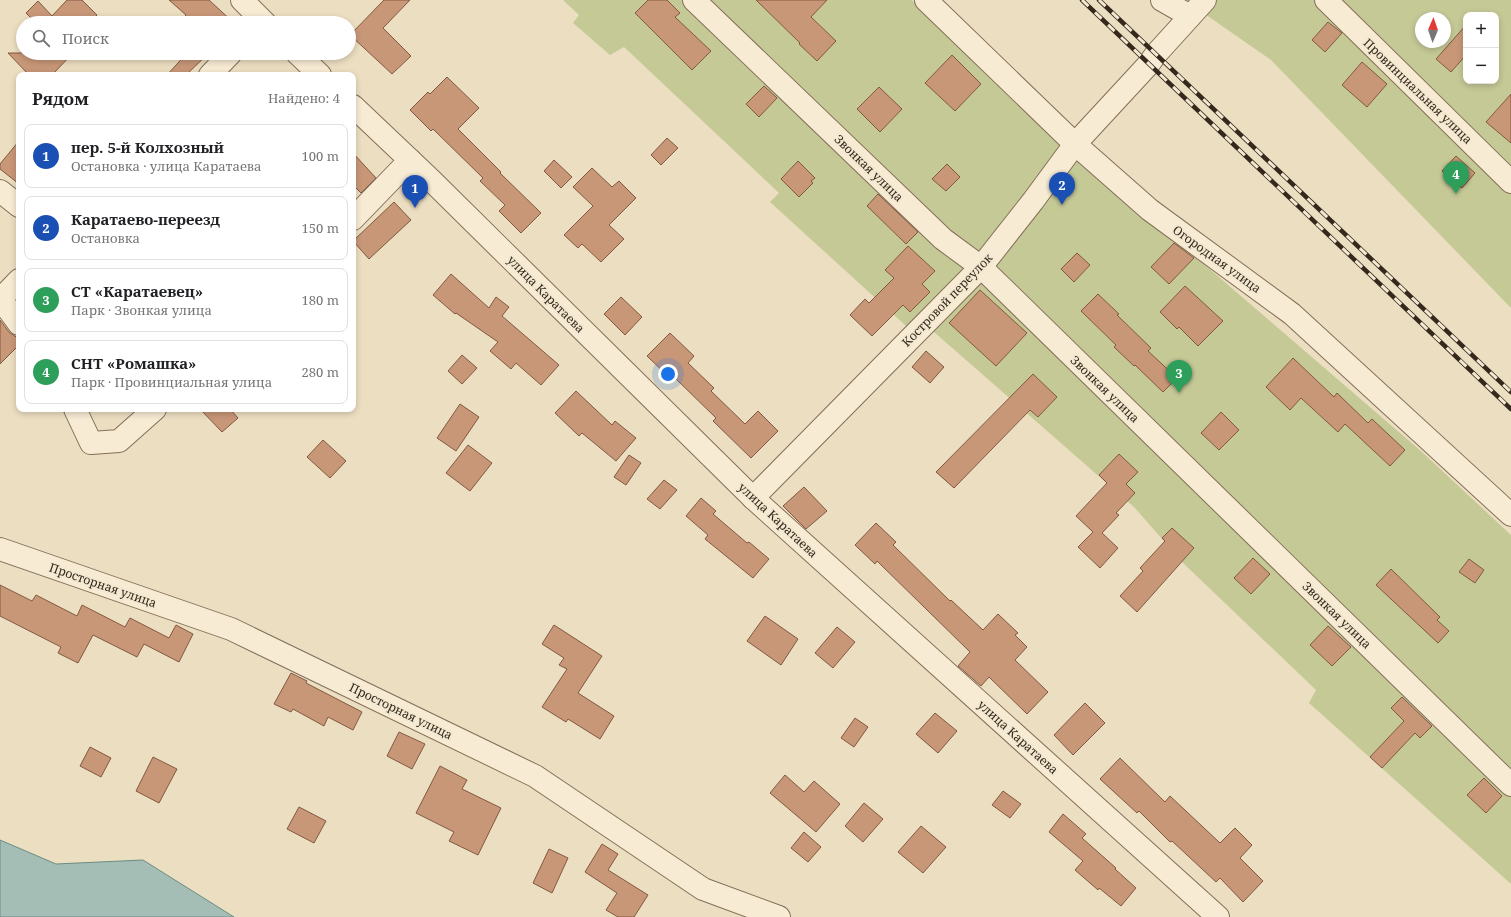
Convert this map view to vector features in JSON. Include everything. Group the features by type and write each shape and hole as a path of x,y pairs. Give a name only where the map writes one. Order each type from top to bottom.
{"street":[{"path":"242,0 257,16"},
{"name":"Звонкая улица","path":"694,0 943,240 981,267 1511,785"},
{"name":"Огородная улица","path":"926,0 1075,144 1150,210 1292,314 1511,515"},
{"path":"1162,0 1190,16"},
{"name":"Костровой переулок","path":"752,498 981,267 1033,201 1075,144 1148,65 1156,54 1205,0"},
{"name":"Провинциальная улица","path":"1326,0 1511,182"},
{"path":"213,72 224,60"},
{"path":"304,60 317,72"},
{"name":"улица Каратаева","path":"356,109 410,160 752,498 1218,917"},
{"path":"356,216 410,160"},
{"path":"0,191 16,204"},
{"path":"16,283 1,299 16,320"},
{"path":"76,412 91,443 119,441 152,412"},
{"name":"Просторная улица","path":"0,549 238,633 535,776 703,889 779,917"}],"green space":[{"path":"563,0 912,0 1062,142 1422,452 1511,535 1511,884 1309,703 1316,690 1183,563 1135,508 926,325 916,335 770,202 779,193 624,47 610,55 573,23 579,15"},
{"path":"1187,0 1511,0 1511,308 1271,60"}],"water":[{"path":"0,840 56,864 143,860 234,917 0,917"}],"building":[{"path":"67,0 82,0 97,15 96,16 52,16"},
{"path":"169,0 209,0 226,16 185,16 186,15"},
{"path":"384,0 410,0 383,28 411,56 392,74 356,41 356,29"},
{"path":"648,0 667,0 680,13 675,17 711,51 692,70 635,13"},
{"path":"756,0 827,0 811,17 836,41 817,61"},
{"path":"38,1 52,16 29,16 26,13"},
{"path":"1328,22 1342,33 1325,52 1312,40"},
{"path":"1463,28 1463,58 1451,72 1436,59 1446,48 1451,48 1451,42"},
{"path":"8,53 16,53 16,60 66,60 55,72 26,72"},
{"path":"952,55 981,84 955,111 925,83"},
{"path":"181,60 202,60 189,72 170,72"},
{"path":"1362,62 1387,84 1367,107 1342,85"},
{"path":"447,77 479,108 458,129 541,213 521,233 499,211 505,205 480,181 483,178 433,129 431,131 410,110 428,92 430,94"},
{"path":"764,86 777,98 759,117 746,104"},
{"path":"879,87 902,109 880,132 857,109"},
{"path":"1511,94 1511,143 1486,122"},
{"path":"667,138 678,148 661,165 651,155"},
{"path":"16,145 16,182 0,169 0,164"},
{"path":"356,156 376,178 361,193 356,188"},
{"path":"1456,156 1475,173 1462,188 1442,171"},
{"path":"554,160 572,177 561,188 544,171"},
{"path":"798,161 815,178 811,181 813,183 799,197 781,179"},
{"path":"947,164 960,177 946,191 932,179"},
{"path":"592,168 612,187 619,181 636,198 609,225 624,239 601,262 582,244 578,248 564,235 593,206 573,187"},
{"path":"878,194 918,232 906,244 867,206"},
{"path":"394,202 411,220 369,259 356,244 356,238"},
{"path":"1174,243 1194,258 1169,284 1151,267"},
{"path":"908,246 935,271 922,284 930,292 910,312 903,305 872,336 850,315 865,299 869,303 894,278 885,270"},
{"path":"1077,253 1090,265 1074,282 1061,269"},
{"path":"451,274 489,308 496,297 509,307 502,316 559,365 541,385 516,363 511,369 490,351 498,342 456,313 455,314 433,295"},
{"path":"1185,286 1223,321 1198,346 1179,327 1177,329 1160,312"},
{"path":"980,290 1027,333 996,366 949,323"},
{"path":"1098,294 1151,348 1148,351 1177,378 1163,392 1114,347 1116,345 1081,311"},
{"path":"621,297 642,317 625,335 604,314"},
{"path":"0,320 9,332 16,337 16,348 0,364"},
{"path":"670,333 694,356 688,363 714,388 711,391 745,424 758,411 778,431 751,458 713,421 716,418 674,377 671,379 647,356"},
{"path":"926,351 944,367 930,383 912,367"},
{"path":"462,355 477,368 462,384 448,371"},
{"path":"1293,358 1334,397 1337,393 1368,423 1372,419 1405,450 1390,466 1345,424 1338,432 1301,398 1290,410 1266,387"},
{"path":"1033,374 1057,397 1038,417 1030,410 954,488 936,472"},
{"path":"576,391 612,425 615,421 636,438 616,461 582,433 579,436 555,413"},
{"path":"460,404 479,417 456,451 437,438"},
{"path":"203,412 233,412 238,418 222,432"},
{"path":"1221,412 1239,430 1219,450 1201,433"},
{"path":"323,440 346,461 330,478 307,457"},
{"path":"468,445 492,463 470,491 446,473"},
{"path":"1119,454 1138,472 1126,484 1135,493 1116,513 1119,515 1102,533 1118,548 1100,568 1078,547 1093,532 1076,516 1107,483 1099,475"},
{"path":"629,455 641,463 626,485 614,477"},
{"path":"664,480 677,490 660,509 647,499"},
{"path":"804,487 827,511 806,529 783,506"},
{"path":"701,498 716,511 713,514 747,543 749,542 769,559 753,578 705,539 708,535 686,516"},
{"path":"876,523 896,542 893,545 950,601 951,600 983,630 998,614 1018,633 1015,635 1027,647 1015,660 1048,692 1027,714 989,677 981,686 958,666 970,652 877,561 875,564 855,545"},
{"path":"1172,528 1194,548 1137,612 1120,596 1143,571 1140,568 1165,541 1162,538"},
{"path":"1253,558 1270,574 1251,594 1234,578"},
{"path":"1469,559 1484,570 1475,583 1459,572"},
{"path":"1391,569 1440,617 1437,620 1449,631 1438,643 1376,585"},
{"path":"0,585 32,601 36,595 77,616 82,605 125,627 130,618 169,638 176,625 193,634 179,662 144,644 137,657 93,635 78,663 58,653 61,647 0,616"},
{"path":"765,616 798,639 781,665 747,641"},
{"path":"554,625 602,656 578,693 614,716 600,739 568,719 566,722 542,707 567,669 559,665 564,658 542,644"},
{"path":"1328,626 1351,647 1332,666 1310,645"},
{"path":"837,627 855,642 833,668 815,653"},
{"path":"291,673 307,681 306,683 362,712 353,730 328,717 324,726 293,709 291,712 274,704"},
{"path":"1402,697 1432,726 1420,738 1415,733 1382,768 1370,757 1404,721 1391,708"},
{"path":"1085,703 1105,723 1073,755 1054,735"},
{"path":"935,713 957,731 938,753 916,734"},
{"path":"855,718 868,727 854,747 841,738"},
{"path":"399,732 425,744 412,769 387,756"},
{"path":"90,747 111,758 101,777 80,766"},
{"path":"153,757 177,769 159,803 136,791"},
{"path":"1120,758 1165,802 1170,796 1220,843 1235,828 1252,845 1240,858 1263,881 1243,902 1220,878 1216,882 1172,841 1170,842 1139,811 1137,813 1100,779"},
{"path":"440,766 467,780 462,789 501,808 478,855 449,841 454,832 416,813"},
{"path":"785,775 804,792 814,781 840,804 816,832 770,793"},
{"path":"1484,778 1502,796 1486,813 1467,795"},
{"path":"1003,791 1021,804 1010,818 992,805"},
{"path":"864,803 883,819 863,842 845,826"},
{"path":"299,807 326,821 314,843 287,829"},
{"path":"1063,814 1086,834 1082,838 1136,888 1121,906 1099,888 1098,890 1075,870 1083,861 1049,832"},
{"path":"921,826 946,847 923,873 898,852"},
{"path":"804,832 821,847 808,862 791,848"},
{"path":"602,844 618,854 608,870 648,895 634,917 618,917 606,910 617,893 585,872"},
{"path":"549,849 568,858 552,893 533,883"}],"railway":[{"path":"1082,0 1511,409"},
{"path":"1099,0 1511,392"}],"place":[{"name":"СНТ «Ромашка»","path":"1456,194"},
{"name":"Каратаево-переезд","path":"1062,205"},
{"name":"пер. 5-й Колхозный","path":"415,208"},
{"name":"СТ «Каратаевец»","path":"1179,393"}]}
